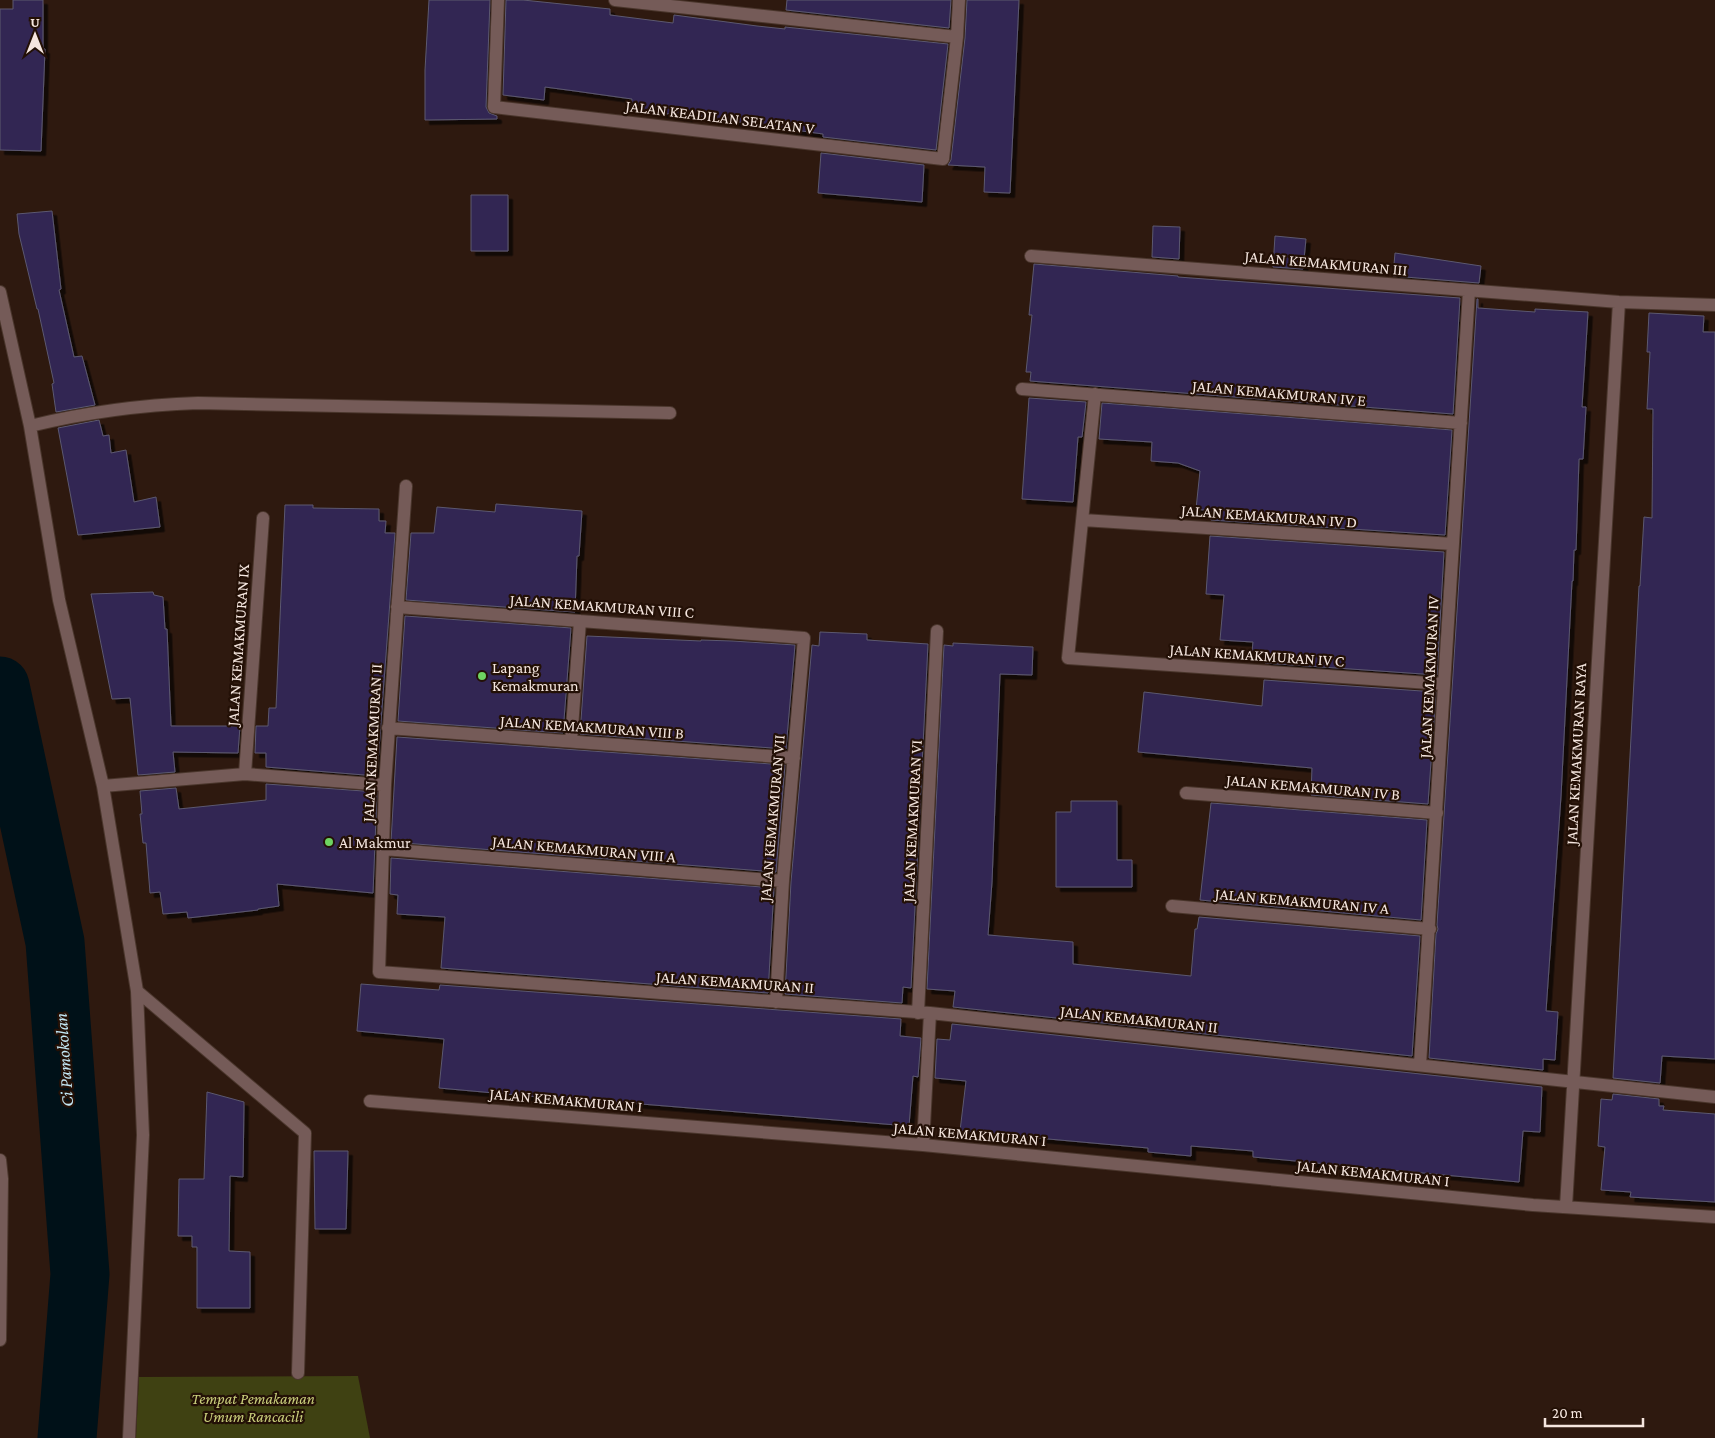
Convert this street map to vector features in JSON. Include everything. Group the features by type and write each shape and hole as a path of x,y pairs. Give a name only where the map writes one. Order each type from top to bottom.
{"street":[{"name":"JALAN KEADILAN SELATAN V","path":"498,0 494,108 942,159 957,37"},
{"path":"615,0 957,37 959,0"},
{"name":"JALAN KEMAKMURAN III","path":"1031,256 1619,302 1715,304"},
{"name":"JALAN KEMAKMURAN IV","path":"1420,1065 1469,290"},
{"path":"0,292 30,426 48,545 59,600 104,786 137,991 143,1134 129,1438"},
{"name":"JALAN KEMAKMURAN RAYA","path":"1566,1207 1619,302"},
{"name":"JALAN KEMAKMURAN IV E","path":"1022,389 1460,423"},
{"path":"1083,520 1095,394"},
{"path":"30,426 79,414 165,404 198,403 670,413"},
{"name":"JALAN KEMAKMURAN II","path":"406,486 388,728 379,972 924,1013 1573,1080 1715,1097"},
{"name":"JALAN KEMAKMURAN IX","path":"245,774 263,518"},
{"name":"JALAN KEMAKMURAN IV D","path":"1083,520 1453,544"},
{"name":"JALAN KEMAKMURAN IV C","path":"1083,520 1068,658 1444,684"},
{"name":"JALAN KEMAKMURAN VIII C","path":"397,608 804,638"},
{"path":"571,741 580,621"},
{"name":"JALAN KEMAKMURAN VI","path":"923,1145 924,1013 937,631"},
{"name":"JALAN KEMAKMURAN VII","path":"776,1002 783,881 804,638"},
{"name":"JALAN KEMAKMURAN VIII B","path":"388,728 794,758"},
{"path":"104,786 245,774 385,785"},
{"name":"JALAN KEMAKMURAN IV B","path":"1186,793 1437,813"},
{"name":"JALAN KEMAKMURAN VIII A","path":"383,849 783,881"},
{"name":"JALAN KEMAKMURAN IV A","path":"1172,906 1430,929"},
{"path":"137,991 305,1134 298,1373"},
{"name":"JALAN KEMAKMURAN I","path":"370,1101 923,1145 1523,1204 1715,1217"},
{"path":"0,1160 2,1179 0,1340"}],"green space":[{"name":"Tempat Pemakaman Umum Rancacili","path":"358,1376 370,1438 136,1438 139,1377"}],"building":[{"path":"13,0 43,0 43,49 45,49 41,151 0,150 0,9 13,9"},
{"path":"429,0 490,0 486,107 489,113 497,116 497,119 425,120 425,70"},
{"path":"506,0 610,9 610,15 673,23 674,15 785,29 785,27 948,44 936,150 823,137 823,134 631,108 632,99 545,87 544,100 503,95"},
{"path":"787,0 951,0 949,28 786,10"},
{"path":"967,0 1019,0 1010,193 984,192 985,167 948,165 951,160 965,38"},
{"path":"821,153 924,165 922,202 818,193"},
{"path":"471,195 508,195 508,251 471,251"},
{"path":"52,211 61,289 59,290 74,357 82,356 95,405 56,412 52,384 54,383 19,234 17,214"},
{"path":"1153,226 1180,227 1179,259 1152,257"},
{"path":"1275,236 1306,239 1303,269 1273,267"},
{"path":"1395,253 1481,266 1479,283 1393,276"},
{"path":"1034,264 1178,277 1460,298 1453,414 1030,381 1031,372 1026,372 1032,315 1029,315"},
{"path":"1477,299 1478,308 1535,312 1535,309 1588,312 1582,407 1586,407 1583,459 1579,459 1576,550 1574,550 1561,796 1546,1011 1558,1012 1555,1060 1543,1059 1543,1070 1429,1058"},
{"path":"1649,313 1704,316 1703,332 1715,332 1715,1059 1662,1056 1660,1083 1613,1078 1639,586 1644,517 1652,518 1653,409 1647,409 1650,352 1647,352"},
{"path":"1029,398 1086,402 1082,437 1078,437 1073,502 1022,499"},
{"path":"1102,403 1452,430 1445,535 1211,520 1211,511 1196,509 1200,471 1178,463 1151,461 1152,442 1099,439"},
{"path":"99,420 103,436 109,435 111,453 126,450 134,502 156,497 160,527 78,535 58,428"},
{"path":"496,504 582,511 579,556 577,556 575,612 406,600 411,533 434,533 437,507 495,512"},
{"path":"285,505 313,505 313,508 379,509 379,521 386,521 385,533 395,533 377,776 266,767 266,753 255,753 256,726 268,726 269,708 276,708"},
{"path":"1210,536 1444,552 1437,675 1265,663 1266,653 1252,652 1253,642 1220,640 1224,595 1206,594"},
{"path":"153,592 154,595 163,597 165,629 167,629 171,726 240,726 238,753 173,752 175,772 138,775 130,698 112,699 91,594"},
{"name":"Lapang Kemakmuran","path":"405,616 571,628 563,733 398,721"},
{"path":"820,632 867,634 867,640 928,644 911,988 903,987 902,1003 785,994 791,882 812,645 819,646"},
{"path":"587,636 795,645 786,749 580,734"},
{"path":"953,643 1033,647 1032,675 1000,674 992,882 988,935 1073,942 1073,964 1191,976 1195,929 1197,929 1199,917 1420,936 1412,1056 953,1007 955,991 927,989 944,645 953,646"},
{"path":"1264,680 1436,692 1428,804 1311,795 1312,768 1138,752 1144,692 1262,706"},
{"path":"397,737 785,765 776,872 391,842"},
{"path":"266,784 377,792 373,893 277,884 279,906 188,918 187,912 163,914 160,892 150,893 146,843 143,843 140,814 142,814 140,791 176,788 179,809 266,800"},
{"path":"1071,801 1117,801 1117,860 1132,860 1132,887 1056,887 1056,812 1071,812"},
{"path":"1211,803 1427,820 1421,920 1200,900"},
{"path":"391,858 774,888 768,993 441,968 445,917 397,914 398,895 390,894"},
{"path":"361,984 439,990 440,985 901,1019 900,1036 921,1038 918,1077 913,1076 909,1126 605,1101 605,1103 439,1088 444,1039 357,1031"},
{"path":"952,1024 1542,1087 1540,1132 1523,1131 1519,1182 1253,1157 1253,1151 1191,1146 1191,1156 1148,1152 1148,1148 960,1131 966,1081 935,1078 937,1039 950,1040"},
{"path":"207,1092 244,1102 243,1177 230,1176 229,1251 250,1252 250,1308 197,1308 197,1247 192,1247 192,1236 178,1236 179,1179 204,1179"},
{"path":"1613,1094 1659,1099 1659,1106 1664,1106 1663,1110 1715,1114 1715,1202 1630,1197 1631,1192 1601,1190 1605,1147 1598,1146 1601,1099 1612,1100"},
{"path":"314,1151 348,1151 346,1229 315,1229"}],"waterway":[{"name":"Ci Pamokolan","path":"0,686 55,942 80,1274 67,1438"}],"place":[{"name":"Lapang Kemakmuran","path":"482,676"},
{"name":"Al Makmur","path":"329,842"}]}
